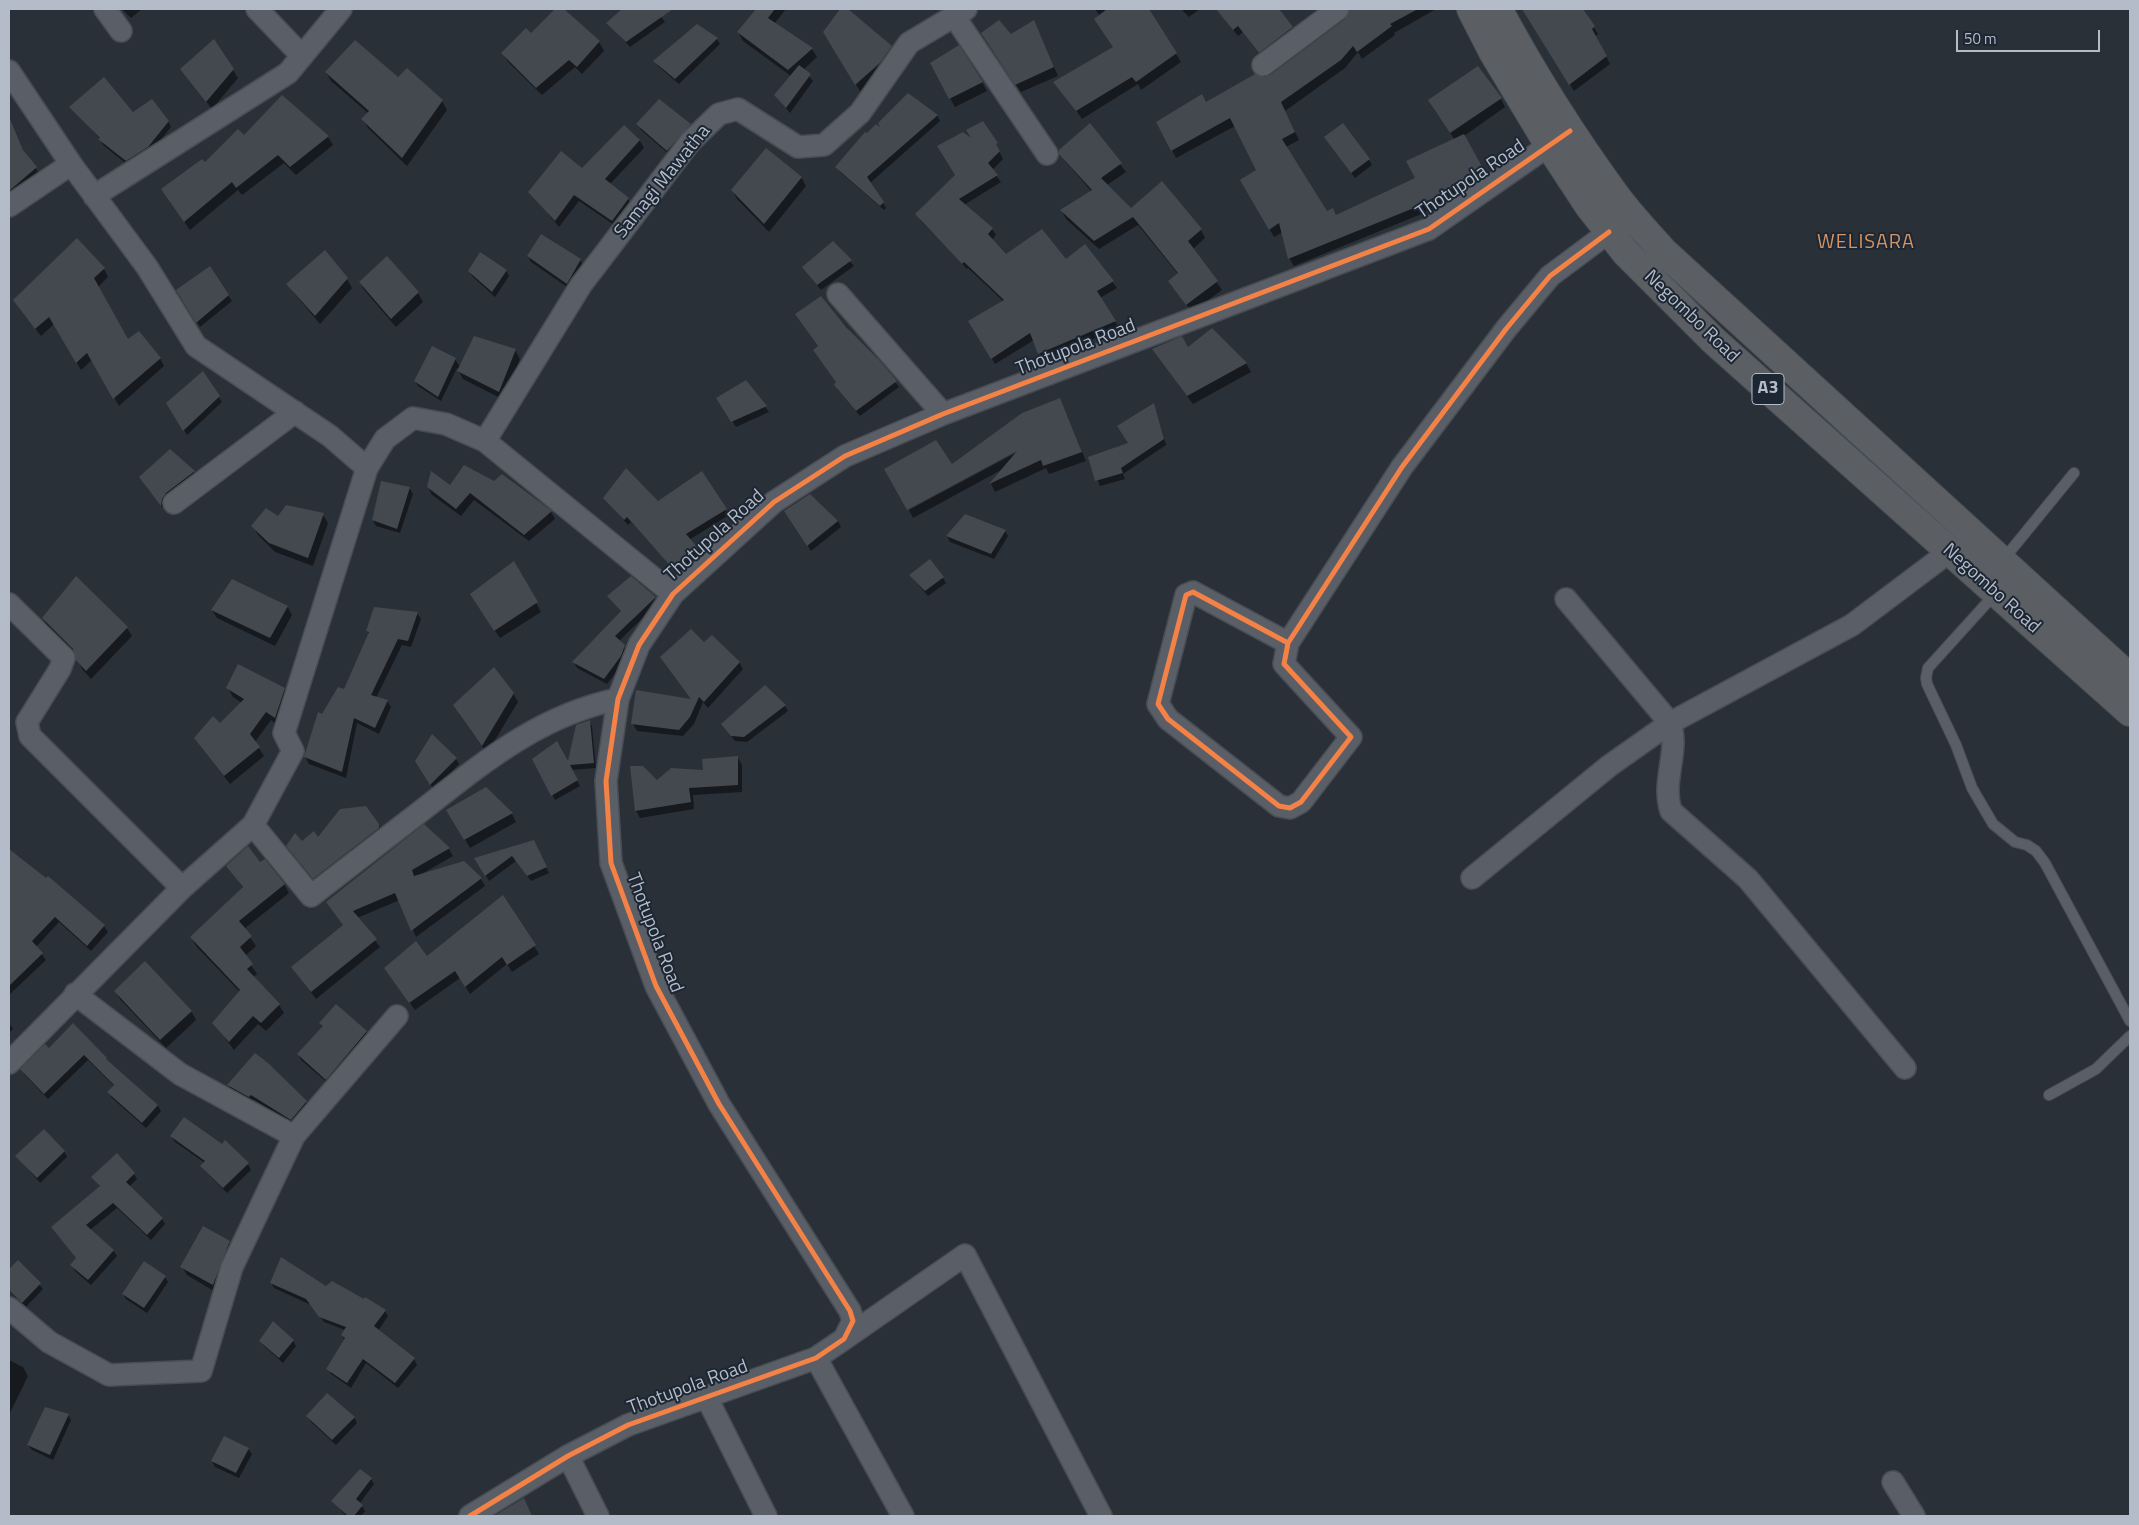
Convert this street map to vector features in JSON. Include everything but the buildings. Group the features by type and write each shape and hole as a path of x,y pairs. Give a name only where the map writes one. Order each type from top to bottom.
{"highway":[{"name":"Negombo Road","path":"1471,9 1493,52 1559,138 1617,197 1662,251 2130,678"},
{"name":"Negombo Road","path":"1498,9 1531,69 1589,206 1626,252 1713,340 2130,712"}],"street":[{"path":"105,9 121,31"},
{"path":"258,9 302,56"},
{"path":"94,196 288,73 341,9"},
{"path":"1263,65 1338,9"},
{"path":"960,12 1047,154"},
{"name":"Samagi Mawatha","path":"486,441 581,285 690,142 720,114 738,109 798,147 824,145 860,113 908,44 960,12"},
{"path":"9,71 71,164 147,267 196,346 330,436 367,468"},
{"name":"Thotupola Road","path":"844,1339 853,1321 850,1311 719,1104 656,986 611,863 606,782 618,700 639,645 673,594 774,502 846,456 943,414 1429,229 1559,138"},
{"path":"9,206 71,164"},
{"path":"1288,643 1193,592 1186,595 1158,704 1168,719 1279,806 1290,808 1301,802 1350,737 1284,664 1288,643 1402,467 1506,329 1550,276 1609,232"},
{"path":"838,294 943,414"},
{"path":"174,503 294,412"},
{"path":"9,1063 182,888 253,825 293,751 284,733 367,468 385,440 412,418 446,424 486,441 673,594"},
{"path":"1472,878 1609,766 1670,723 1852,625 1949,552"},
{"path":"1566,599 1670,723 1674,734 1666,798 1671,812 1748,879 1905,1068"},
{"path":"9,604 64,658 60,669 27,722 18,728 30,736 182,888"},
{"path":"253,825 311,896 478,766 532,731 589,705 618,700"},
{"path":"76,994 180,1074 294,1136"},
{"path":"9,1308 49,1342 109,1375 202,1371 232,1267 294,1136 397,1016"},
{"name":"Thotupola Road","path":"470,1516 568,1456 628,1425 816,1358 965,1256 1101,1516"},
{"path":"816,1358 903,1516"},
{"path":"707,1398 766,1516"},
{"path":"568,1456 598,1516"},
{"path":"1893,1482 1914,1516"}],"lane":[{"path":"2003,561 2074,473"},
{"path":"1996,594 1928,668 1926,678 1956,744 1972,788 1993,824 2015,842 2027,845 2036,851 2045,862 2130,1021"},
{"path":"2049,1095 2096,1069 2130,1036"}],"cycle path":[{"path":"470,1516 568,1456 628,1425 816,1358 844,1339 853,1321 850,1311 719,1104 656,986 611,863 606,781 618,699 639,645 673,594 774,502 845,456 943,414 1429,229 1570,131"},
{"path":"1288,643 1193,592 1186,595 1158,704 1168,719 1279,806 1290,808 1301,802 1351,737 1284,664 1288,643 1402,467 1506,329 1550,276 1609,232"}],"district":[{"name":"WELISARA","path":"1866,243"}]}
